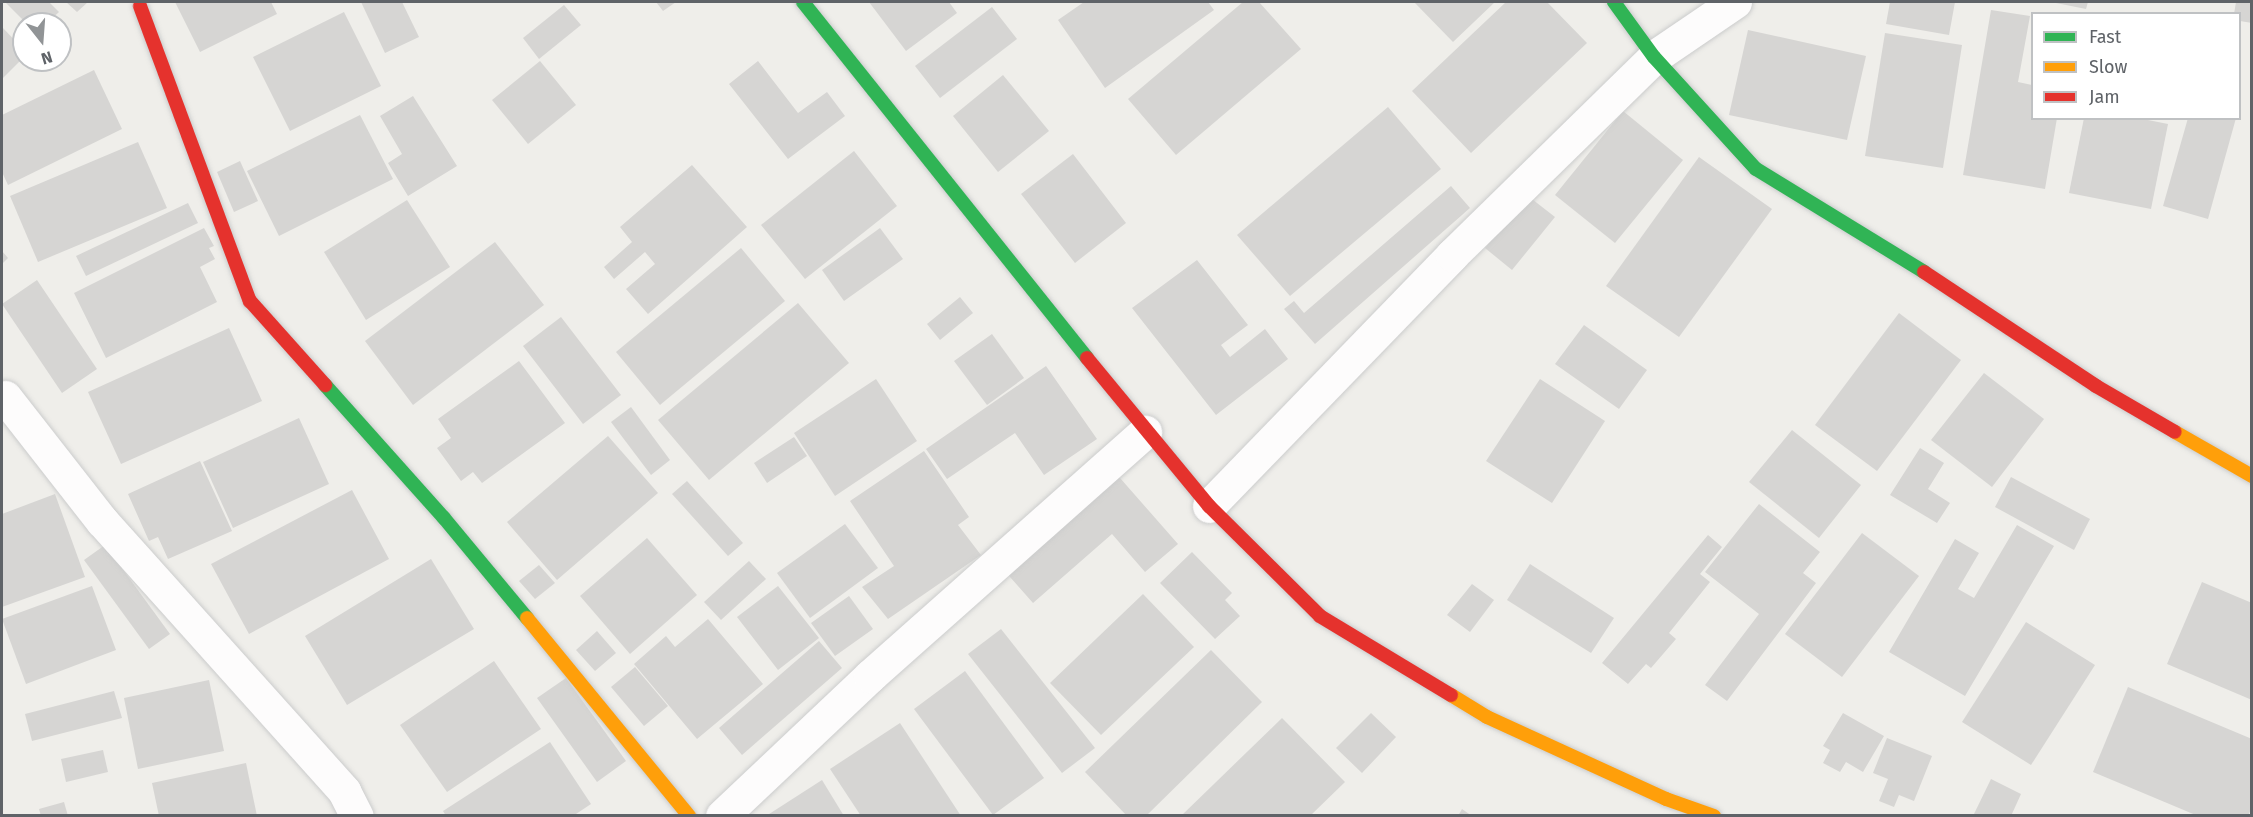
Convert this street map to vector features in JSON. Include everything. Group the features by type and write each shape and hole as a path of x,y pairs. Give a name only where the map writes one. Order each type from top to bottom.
{"street":[{"path":"803,2 1145,432 1209,506 1320,616 1487,717 1666,799 1714,816"},
{"path":"1614,2 1654,57 1756,169 1919,268 2096,386 2252,476"},
{"path":"1209,506 1452,255 1654,57 1735,2"},
{"path":"140,6 250,302 444,518 689,816"},
{"path":"5,397 102,521 344,791 357,816"},
{"path":"722,816 870,676 1145,432"}],"building":[{"path":"5,2 49,2 59,12 15,12"},
{"path":"66,2 88,2 77,12"},
{"path":"175,2 271,2 277,14 200,52"},
{"path":"361,2 402,2 419,37 385,53"},
{"path":"656,2 676,2 663,11"},
{"path":"869,2 949,2 957,13 906,51"},
{"path":"1084,2 1208,2 1214,10 1105,88 1058,20"},
{"path":"1243,2 1259,2 1301,49 1176,155 1128,99"},
{"path":"1414,2 1495,2 1453,42"},
{"path":"1506,2 1547,2 1587,43 1471,153 1412,91"},
{"path":"1890,2 1955,2 1949,35 1886,24"},
{"path":"2051,2 2088,2 2086,9"},
{"path":"2236,2 2252,2 2252,23 2241,21 2241,12 2234,12"},
{"path":"564,5 581,25 539,59 523,38"},
{"path":"992,7 1017,39 940,98 915,66"},
{"path":"1991,10 2030,16 2018,82 2031,85 2031,120 2057,120 2045,189 1963,175"},
{"path":"344,12 381,86 290,131 253,57"},
{"path":"2,27 12,37 12,69 2,79"},
{"path":"1748,30 1866,56 1847,140 1729,115"},
{"path":"1885,33 1962,45 1943,168 1865,156"},
{"path":"540,61 576,105 528,144 492,100"},
{"path":"758,61 798,113 827,92 845,116 788,159 729,84"},
{"path":"94,70 122,129 8,185 2,172 2,115"},
{"path":"1003,75 1049,131 998,172 953,116"},
{"path":"413,96 457,166 408,196 388,163 402,154 380,116"},
{"path":"1388,107 1441,169 1290,296 1237,235"},
{"path":"1623,111 1683,160 1615,243 1555,195"},
{"path":"360,115 393,179 279,236 247,171"},
{"path":"2084,120 2148,120 2168,124 2151,209 2069,193"},
{"path":"2187,120 2235,120 2208,219 2163,206"},
{"path":"138,142 167,208 38,262 10,196"},
{"path":"854,151 897,206 805,279 761,225"},
{"path":"1073,154 1126,223 1075,263 1021,194"},
{"path":"1699,157 1772,209 1679,337 1606,286"},
{"path":"240,161 258,201 234,212 217,172"},
{"path":"692,165 747,227 648,314 626,289 655,264 645,252 614,279 604,267 632,242 620,227"},
{"path":"1451,186 1470,208 1315,344 1284,309 1294,301 1304,313"},
{"path":"1528,196 1555,217 1512,270 1485,248"},
{"path":"407,200 450,267 366,320 324,252"},
{"path":"188,203 198,223 86,276 76,256"},
{"path":"204,228 214,246 209,248 215,259 200,267 217,302 106,358 74,293"},
{"path":"880,228 903,259 844,301 822,270"},
{"path":"495,242 544,305 413,405 365,341"},
{"path":"741,248 785,301 660,405 616,352"},
{"path":"2,251 8,258 2,264"},
{"path":"1197,260 1248,325 1221,345 1230,357 1265,329 1288,359 1216,415 1132,308"},
{"path":"37,280 97,369 62,393 2,304"},
{"path":"960,297 973,313 940,340 927,324"},
{"path":"798,303 849,363 709,480 658,420"},
{"path":"1899,313 1961,360 1877,471 1815,425"},
{"path":"561,317 621,395 583,424 523,346"},
{"path":"1584,325 1647,370 1619,409 1555,364"},
{"path":"229,328 262,401 121,464 88,392"},
{"path":"992,334 1024,378 987,405 954,361"},
{"path":"519,361 565,423 482,483 473,472 461,481 437,448 451,438 438,419"},
{"path":"1046,366 1097,439 1044,475 1015,433 947,479 926,449"},
{"path":"1984,373 2044,419 1992,487 1931,440"},
{"path":"876,379 917,441 835,496 794,433"},
{"path":"1540,379 1605,421 1552,503 1486,461"},
{"path":"631,407 670,460 651,475 611,422"},
{"path":"299,418 329,484 233,528 203,462"},
{"path":"1792,430 1861,485 1819,538 1749,482"},
{"path":"608,436 658,493 557,580 507,522"},
{"path":"794,437 807,456 767,483 754,463"},
{"path":"1920,448 1944,463 1928,489 1950,503 1937,523 1890,495"},
{"path":"924,451 969,517 958,525 981,555 888,619 862,587 894,566 850,501"},
{"path":"200,461 232,531 168,559 158,537 149,541 128,494"},
{"path":"1113,470 1178,544 1145,572 1112,534 1033,603 1002,568"},
{"path":"2011,477 2090,519 2074,550 1995,507"},
{"path":"687,481 743,543 728,556 672,494"},
{"path":"352,490 389,559 249,634 211,564"},
{"path":"55,494 85,577 2,607 2,514"},
{"path":"1759,504 1820,552 1803,573 1816,583 1727,701 1705,685 1759,614 1705,572"},
{"path":"845,524 878,568 810,618 777,573"},
{"path":"2017,525 2054,546 1965,696 1889,652 1955,539 1979,553 1958,589 1974,598"},
{"path":"1862,533 1919,576 1842,677 1785,634"},
{"path":"1708,535 1722,547 1700,574 1710,582 1669,633 1676,639 1651,668 1646,664 1628,684 1602,663"},
{"path":"647,538 697,595 630,654 580,596"},
{"path":"105,545 170,634 149,649 84,560"},
{"path":"1192,552 1232,593 1225,600 1240,616 1215,639 1160,583"},
{"path":"431,559 474,629 347,705 305,636"},
{"path":"749,561 766,579 721,620 704,602"},
{"path":"1530,564 1614,618 1591,653 1507,600"},
{"path":"539,565 555,583 535,599 519,581"},
{"path":"2202,582 2252,603 2252,700 2167,664"},
{"path":"1472,584 1494,600 1470,632 1447,615"},
{"path":"92,586 116,650 26,684 2,619"},
{"path":"778,586 819,638 778,670 737,617"},
{"path":"1143,594 1194,647 1101,735 1050,683"},
{"path":"849,596 873,629 835,656 811,623"},
{"path":"708,619 763,684 697,739 634,664 666,636 675,647"},
{"path":"2026,622 2095,665 2031,765 1962,722"},
{"path":"1001,629 1095,748 1062,773 968,654"},
{"path":"597,631 616,653 595,671 576,650"},
{"path":"819,641 842,668 742,755 719,728"},
{"path":"1211,650 1262,702 1146,816 1127,816 1085,772"},
{"path":"494,661 541,729 447,792 400,725"},
{"path":"635,667 668,706 644,726 611,687"},
{"path":"965,671 1044,778 993,815 914,709"},
{"path":"566,678 626,761 597,782 537,698"},
{"path":"209,680 224,751 138,769 124,698"},
{"path":"2128,687 2252,739 2252,807 2248,816 2198,816 2093,772"},
{"path":"114,691 122,718 32,741 25,714"},
{"path":"1371,713 1396,737 1362,773 1336,748"},
{"path":"1843,713 1884,736 1863,772 1846,762 1840,772 1823,763 1830,750 1823,746"},
{"path":"1282,718 1345,782 1310,816 1181,816"},
{"path":"900,723 961,816 861,816 830,769"},
{"path":"1887,738 1932,756 1914,801 1899,795 1894,807 1879,801 1888,779 1873,773"},
{"path":"550,742 591,804 573,816 446,816 443,811"},
{"path":"103,750 108,772 66,782 61,759"},
{"path":"246,763 257,816 159,816 152,783"},
{"path":"1991,779 2021,794 2011,816 1973,816"},
{"path":"822,780 844,816 766,816"},
{"path":"64,802 68,816 41,816 39,809"},
{"path":"1462,809 1472,816 1458,816"}],"traffic: fast":[{"path":"803,2 1087,358"},
{"path":"1614,2 1654,57 1756,169 1924,272"},
{"path":"325,385 444,518 527,618"}],"traffic: slow":[{"path":"2175,432 2252,476"},
{"path":"527,618 689,816"},
{"path":"1451,695 1487,717 1666,799 1714,816"}],"traffic: jam":[{"path":"140,6 250,301 325,385"},
{"path":"1924,272 2096,386 2175,432"},
{"path":"1087,358 1209,506 1320,616 1451,695"}]}
